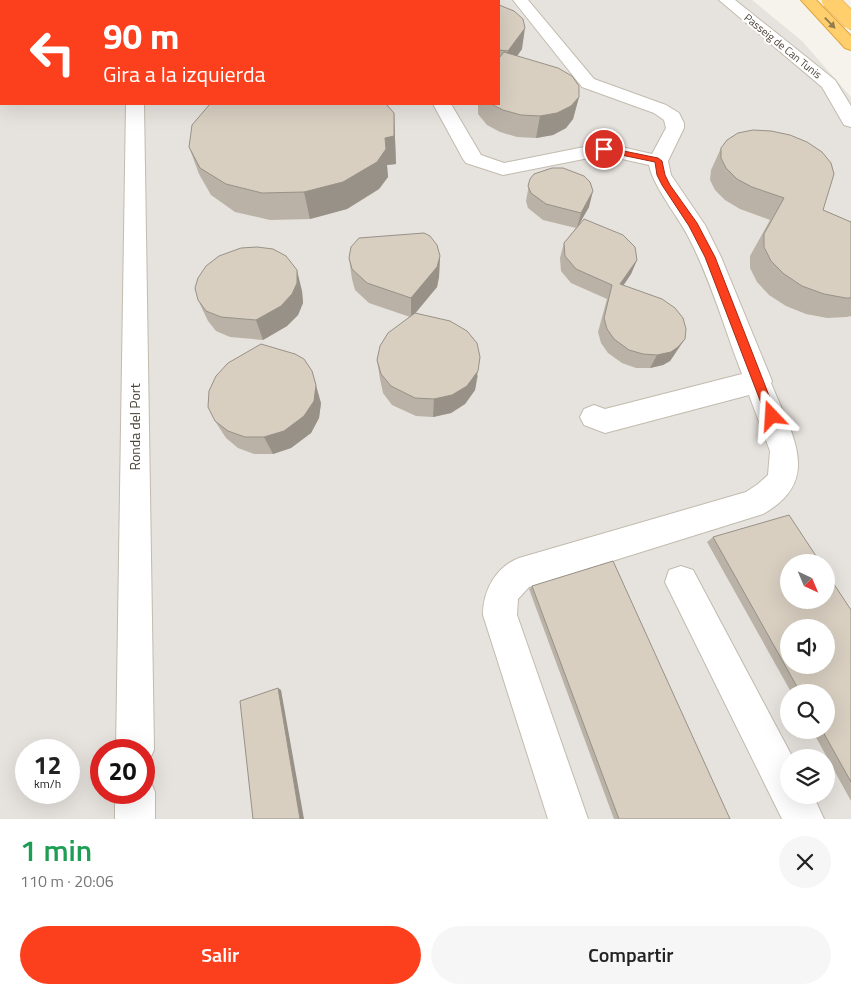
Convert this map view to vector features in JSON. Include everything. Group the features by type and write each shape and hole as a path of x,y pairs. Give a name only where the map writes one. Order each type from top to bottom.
{"highway":[{"path":"808,0 851,45"},
{"path":"830,0 851,22"}],"street":[{"path":"520,0 588,83 660,109 672,117 675,122 675,128 658,161 664,180 694,225 710,257 759,381 784,451 785,467 780,484 768,496 752,504 519,574 503,591 500,602 500,615 568,819"},
{"name":"Passeig de Can Tunis","path":"726,0 829,84 851,122"},
{"path":"829,84 851,98"},
{"name":"Ronda del Port","path":"135,105 135,739"},
{"path":"443,105 473,159 503,169 604,149 658,161"},
{"path":"594,417 605,420 759,381"},
{"path":"681,582 780,773"},
{"path":"135,804 135,819"},
{"path":"796,804 804,819"}],"shaded area":[{"path":"500,0 752,0 802,41 851,97 851,819 0,819 0,105 500,105"}],"building":[{"path":"500,5 514,11 523,19 525,28 508,51 500,50"},
{"path":"504,52 558,68 572,76 579,86 579,97 571,106 557,113 540,116 521,115 493,105 500,105 500,57"},
{"path":"209,105 387,105 394,113 394,136 385,138 386,149 377,162 343,182 304,192 262,193 226,184 200,168 189,147 192,125"},
{"path":"753,130 790,135 807,142 822,152 831,163 834,174 823,210 851,222 851,298 824,294 802,286 784,274 771,261 764,247 764,234 784,198 752,187 737,179 726,168 721,158 721,148 727,140 738,133"},
{"path":"552,168 563,168 584,176 590,182 593,191 581,213 546,204 531,193 528,186 534,174"},
{"path":"584,219 623,235 635,247 637,260 620,284 662,299 675,308 683,318 686,329 685,339 671,352 657,355 629,350 614,339 607,329 604,318 612,285 576,269 565,256 564,243"},
{"path":"424,233 430,236 437,245 440,256 437,267 411,298 367,283 352,269 349,258 351,247 359,238"},
{"path":"241,248 273,249 286,256 297,270 297,283 292,294 281,306 256,320 221,317 206,311 198,300 195,288 198,278 206,266 219,256"},
{"path":"415,313 450,321 467,331 477,343 480,357 478,371 467,386 452,395 434,399 415,398 391,386 381,374 377,360 380,346 388,333"},
{"path":"261,344 295,354 304,359 312,371 316,385 314,401 304,416 284,431 264,437 245,437 228,431 215,421 208,407 209,391 216,376 228,363"},
{"path":"789,515 815,554 780,554 780,609 835,609 835,586 851,610 851,782 835,753 835,749 833,749 827,739 835,739 835,684 796,684 790,674 835,674 835,619 780,619 780,656 713,537"},
{"path":"613,561 730,819 619,819 532,586"},
{"path":"278,688 300,819 253,819 240,701"}],"railway":[{"path":"830,0 851,28"},
{"path":"840,0 851,15"}],"route":[{"path":"604,149 658,161 661,175 666,185 694,225 710,257 772,416"}]}
